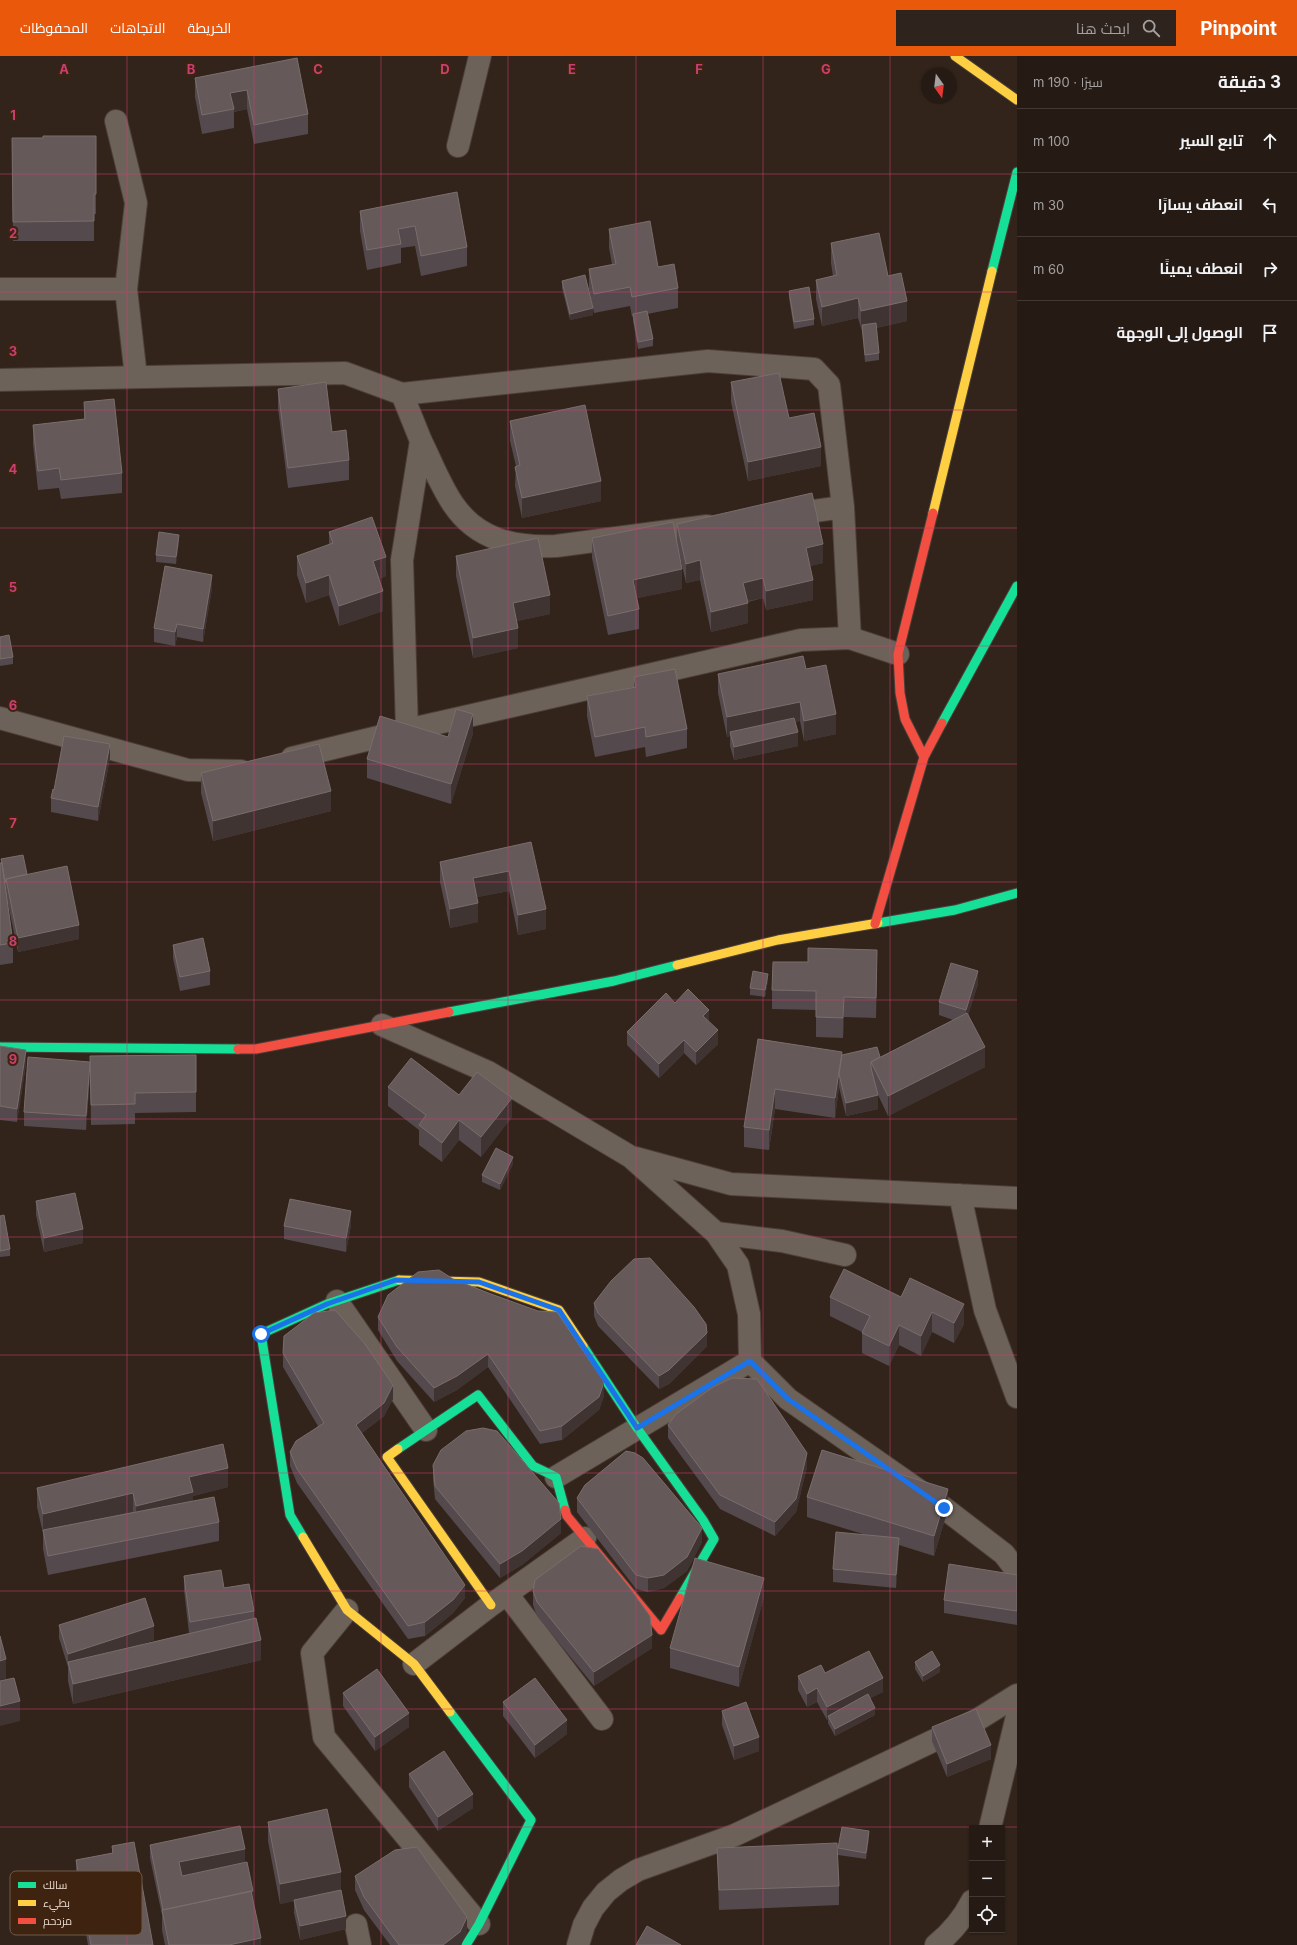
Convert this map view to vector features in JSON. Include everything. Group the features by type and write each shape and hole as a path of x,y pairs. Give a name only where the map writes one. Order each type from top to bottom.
{"street":[{"path":"458,146 480,56"},
{"path":"955,56 1017,100"},
{"path":"116,121 136,202 126,289 136,377"},
{"path":"924,757 905,719 900,693 898,654 1017,172"},
{"path":"0,289 126,289"},
{"path":"0,380 345,373 402,394 708,361 814,369 829,385 843,507 850,638"},
{"path":"402,394 421,441 453,504 468,522 488,535 509,544 532,547 556,546 726,523"},
{"path":"407,730 402,560 421,441"},
{"path":"765,518 843,507"},
{"path":"875,924 924,757 1017,586"},
{"path":"0,718 188,770 237,772 407,730 801,640 850,638 898,654"},
{"path":"0,1047 256,1049 614,981 778,940 954,910 1017,894"},
{"path":"382,1025 488,1072 631,1157 716,1233 738,1266 749,1314 750,1361 788,1399 944,1508 1004,1554 1017,1571"},
{"path":"631,1157 731,1184 1017,1198"},
{"path":"960,1195 985,1310 1017,1397"},
{"path":"716,1233 782,1241 845,1256"},
{"path":"466,1945 479,1924 531,1820 414,1664 347,1610 290,1515 261,1334 338,1301 396,1280 479,1282 559,1310 637,1428 703,1520 714,1539 661,1630 566,1516 556,1477"},
{"path":"338,1301 426,1430"},
{"path":"556,1477 750,1361"},
{"path":"556,1477 533,1466 478,1395 387,1457 499,1600 602,1719"},
{"path":"414,1664 585,1538"},
{"path":"347,1610 312,1653 324,1737 479,1924"},
{"path":"578,1945 584,1925 593,1908 606,1892 621,1880 638,1870 735,1835 977,1720 1017,1695"},
{"path":"991,1825 1017,1716"},
{"path":"936,1945 949,1936 964,1918 969,1907"}],"building":[{"path":"297,58 308,114 254,125 247,90 230,93 234,109 202,115 195,78"},
{"path":"43,136 96,136 96,194 94,194 94,221 13,222 12,138 43,138"},
{"path":"457,192 467,247 421,256 415,226 398,229 401,244 367,250 360,211"},
{"path":"650,221 658,267 674,264 678,288 632,297 630,287 594,294 589,269 616,264 609,229"},
{"path":"879,233 888,276 901,273 907,301 861,311 858,298 822,307 816,280 837,275 831,243"},
{"path":"585,275 593,308 570,314 562,281"},
{"path":"809,287 814,319 794,322 789,291"},
{"path":"647,311 653,339 638,342 633,314"},
{"path":"876,323 879,353 865,355 862,325"},
{"path":"779,373 789,418 814,413 821,447 748,462 731,382"},
{"path":"326,382 332,432 346,430 349,460 288,468 278,389"},
{"path":"114,399 122,473 61,480 59,468 38,471 33,425 85,419 84,402"},
{"path":"585,405 601,481 522,498 515,467 520,465 510,421"},
{"path":"812,493 823,544 806,548 813,580 766,591 763,578 743,583 748,603 711,612 700,560 686,564 677,524"},
{"path":"372,517 386,557 373,561 383,591 339,606 329,575 306,583 297,556 333,543 329,532"},
{"path":"673,522 682,569 633,580 639,609 608,616 592,538"},
{"path":"159,532 179,535 176,557 156,555"},
{"path":"538,538 550,595 513,603 518,628 473,638 456,556"},
{"path":"165,566 212,575 203,629 177,624 175,632 154,628"},
{"path":"9,635 13,657 0,659 0,637"},
{"path":"803,656 806,669 826,665 836,714 804,721 800,702 727,717 718,674"},
{"path":"675,669 687,729 646,737 645,727 595,737 587,696 636,687 634,677"},
{"path":"456,709 473,714 451,784 367,759 380,716 448,737"},
{"path":"794,718 798,732 734,747 730,732"},
{"path":"64,736 110,744 98,807 51,798 53,789 54,790"},
{"path":"319,744 331,791 213,821 201,773"},
{"path":"531,842 546,909 518,915 509,871 473,878 478,903 450,909 440,862"},
{"path":"23,855 27,874 6,879 5,883 1,859"},
{"path":"0,863 2,863 13,943 0,945"},
{"path":"67,866 79,925 18,938 6,879"},
{"path":"203,938 210,971 180,977 173,945"},
{"path":"808,948 877,950 876,998 844,997 843,1018 816,1017 816,991 772,990 773,962 808,962"},
{"path":"951,963 978,971 966,1010 939,1002"},
{"path":"753,971 768,974 765,990 750,988"},
{"path":"688,989 709,1010 703,1016 718,1030 696,1052 684,1040 659,1064 627,1032 666,993 675,1003"},
{"path":"967,1013 985,1047 888,1096 871,1062"},
{"path":"758,1039 842,1052 835,1098 775,1089 769,1130 744,1127"},
{"path":"0,1046 26,1050 17,1109 0,1106"},
{"path":"877,1047 880,1057 871,1062 871,1068 878,1095 846,1103 839,1074 842,1055"},
{"path":"196,1055 196,1092 135,1093 135,1104 91,1105 90,1056"},
{"path":"28,1057 90,1062 86,1116 24,1112"},
{"path":"411,1058 459,1095 477,1072 512,1098 481,1137 459,1120 442,1143 419,1125 426,1115 388,1087"},
{"path":"496,1148 513,1157 500,1184 482,1175"},
{"path":"75,1193 83,1229 44,1238 36,1201"},
{"path":"290,1199 351,1211 346,1238 284,1226"},
{"path":"4,1215 10,1249 0,1251 0,1216"},
{"path":"650,1258 694,1307 706,1324 707,1333 669,1370 659,1376 598,1313 594,1303 611,1281 634,1259"},
{"path":"844,1269 901,1297 910,1278 964,1304 954,1323 932,1312 921,1336 899,1325 889,1346 862,1333 870,1316 830,1297"},
{"path":"439,1270 453,1279 538,1311 557,1312 604,1382 599,1397 562,1426 540,1431 488,1354 457,1376 434,1388 397,1347 378,1317 388,1295 418,1272"},
{"path":"335,1310 365,1344 393,1385 384,1403 356,1425 465,1585 453,1600 425,1622 408,1626 297,1469 290,1452 296,1441 324,1423 283,1353 284,1336 314,1313"},
{"path":"732,1378 757,1379 807,1453 796,1499 775,1522 720,1495 668,1425 676,1414 713,1387"},
{"path":"483,1428 497,1431 559,1503 561,1519 522,1551 500,1564 435,1486 433,1465 441,1450 466,1431"},
{"path":"223,1444 228,1468 189,1477 193,1492 136,1506 133,1493 43,1514 37,1488"},
{"path":"822,1450 948,1489 934,1536 807,1497"},
{"path":"626,1451 635,1453 643,1458 702,1528 687,1557 664,1575 648,1578 636,1575 577,1498 585,1485"},
{"path":"214,1497 219,1522 48,1556 43,1530"},
{"path":"836,1532 899,1538 896,1575 833,1569"},
{"path":"581,1546 598,1549 629,1587 650,1616 652,1635 594,1672 537,1602 533,1591 535,1580"},
{"path":"695,1558 764,1578 739,1667 670,1648"},
{"path":"949,1564 1017,1575 1017,1611 944,1600"},
{"path":"221,1570 224,1588 249,1584 254,1611 190,1622 184,1576"},
{"path":"145,1598 154,1626 68,1654 59,1625"},
{"path":"256,1618 261,1640 73,1684 68,1662"},
{"path":"0,1636 6,1659 0,1661"},
{"path":"869,1651 883,1678 827,1707 817,1688 807,1694 798,1676 821,1665 825,1673"},
{"path":"932,1651 940,1665 923,1676 915,1662"},
{"path":"377,1669 409,1713 375,1737 343,1693"},
{"path":"14,1678 20,1701 0,1706 0,1681"},
{"path":"535,1678 567,1720 535,1745 503,1702"},
{"path":"868,1694 875,1708 835,1729 828,1716"},
{"path":"746,1702 759,1737 734,1746 722,1711"},
{"path":"976,1709 991,1745 947,1764 932,1727"},
{"path":"444,1751 473,1794 438,1817 409,1774"},
{"path":"327,1809 341,1872 280,1884 268,1822"},
{"path":"240,1826 245,1849 179,1862 182,1876 247,1862 253,1891 163,1910 150,1845"},
{"path":"842,1827 869,1831 866,1853 838,1848"},
{"path":"134,1842 139,1871 78,1871 76,1860 113,1853 112,1846"},
{"path":"837,1843 839,1886 719,1890 717,1848"},
{"path":"417,1847 467,1917 460,1932 443,1945 399,1945 364,1897 355,1876 395,1850"},
{"path":"142,1885 153,1945 91,1945 89,1935 142,1935"},
{"path":"341,1890 346,1916 300,1926 294,1900"},
{"path":"251,1891 261,1938 229,1945 169,1945 162,1910"},
{"path":"647,1926 681,1945 636,1945"}],"traffic: fast":[{"path":"992,271 1017,172"},
{"path":"942,723 1017,586"},
{"path":"878,923 955,910 1017,893"},
{"path":"449,1012 614,981 677,965"},
{"path":"0,1047 238,1049"},
{"path":"303,1537 290,1515 261,1334 327,1304 399,1280"},
{"path":"583,1346 637,1428 703,1520 714,1539 680,1598"},
{"path":"398,1449 478,1395 533,1466 556,1477 565,1510"},
{"path":"450,1712 531,1820 479,1924 466,1945"}],"traffic: slow":[{"path":"955,56 1017,100"},
{"path":"933,513 992,271"},
{"path":"677,965 778,940 878,923"},
{"path":"399,1280 479,1282 559,1310 583,1346"},
{"path":"398,1449 387,1457 491,1605"},
{"path":"303,1537 347,1610 414,1664 450,1712"}],"traffic: jam":[{"path":"924,757 905,719 900,693 898,654 933,513"},
{"path":"875,924 924,757 942,723"},
{"path":"238,1049 256,1049 449,1012"},
{"path":"565,1510 567,1516 661,1630 680,1598"}],"route":[{"path":"261,1334 327,1304 396,1280 479,1282 559,1310 637,1428 750,1361 788,1399 944,1508"}]}
